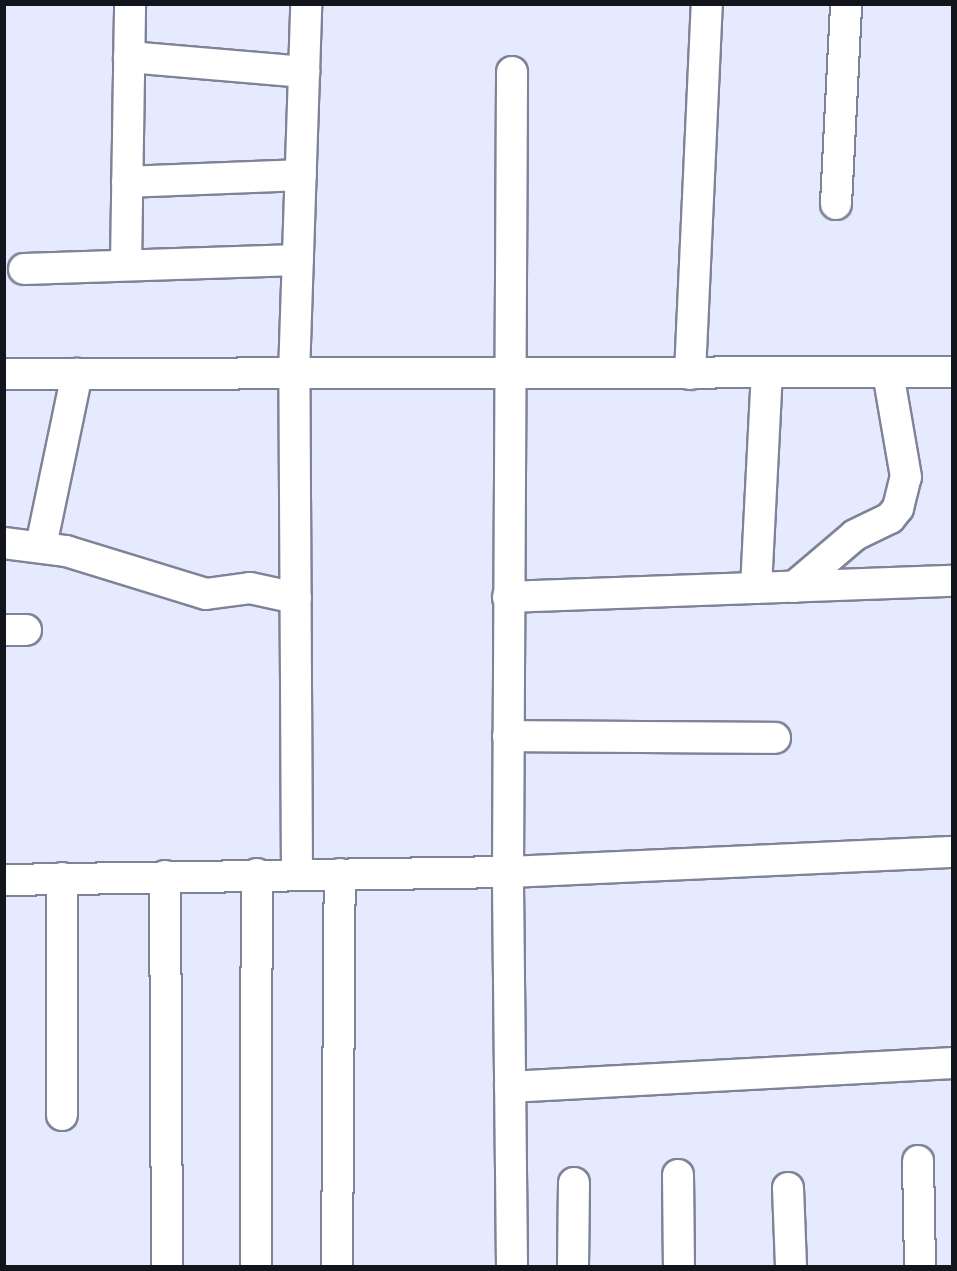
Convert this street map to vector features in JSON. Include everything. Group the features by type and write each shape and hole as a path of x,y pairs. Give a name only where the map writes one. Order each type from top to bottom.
{"street":[{"path":"126,265 130,4"},
{"path":"297,874 294,375 306,4"},
{"path":"690,374 707,4"},
{"path":"836,204 846,4"},
{"path":"129,57 304,72"},
{"path":"512,72 508,597 512,1266"},
{"path":"128,182 301,175"},
{"path":"24,268 298,260"},
{"path":"4,374 952,372"},
{"path":"794,587 855,535 890,518 898,508 906,477 888,373"},
{"path":"41,546 78,374"},
{"path":"756,588 767,374"},
{"path":"4,543 41,546 206,594 250,588 296,598"},
{"path":"508,597 952,581"},
{"path":"508,736 775,738"},
{"path":"4,880 257,874 508,872 952,852"},
{"path":"256,1266 257,874"},
{"path":"337,1266 340,874"},
{"path":"165,876 167,1266"},
{"path":"62,878 62,1115"},
{"path":"510,1087 952,1064"},
{"path":"918,1161 920,1266"},
{"path":"678,1175 679,1266"},
{"path":"573,1266 574,1183"},
{"path":"788,1188 791,1266"}]}
